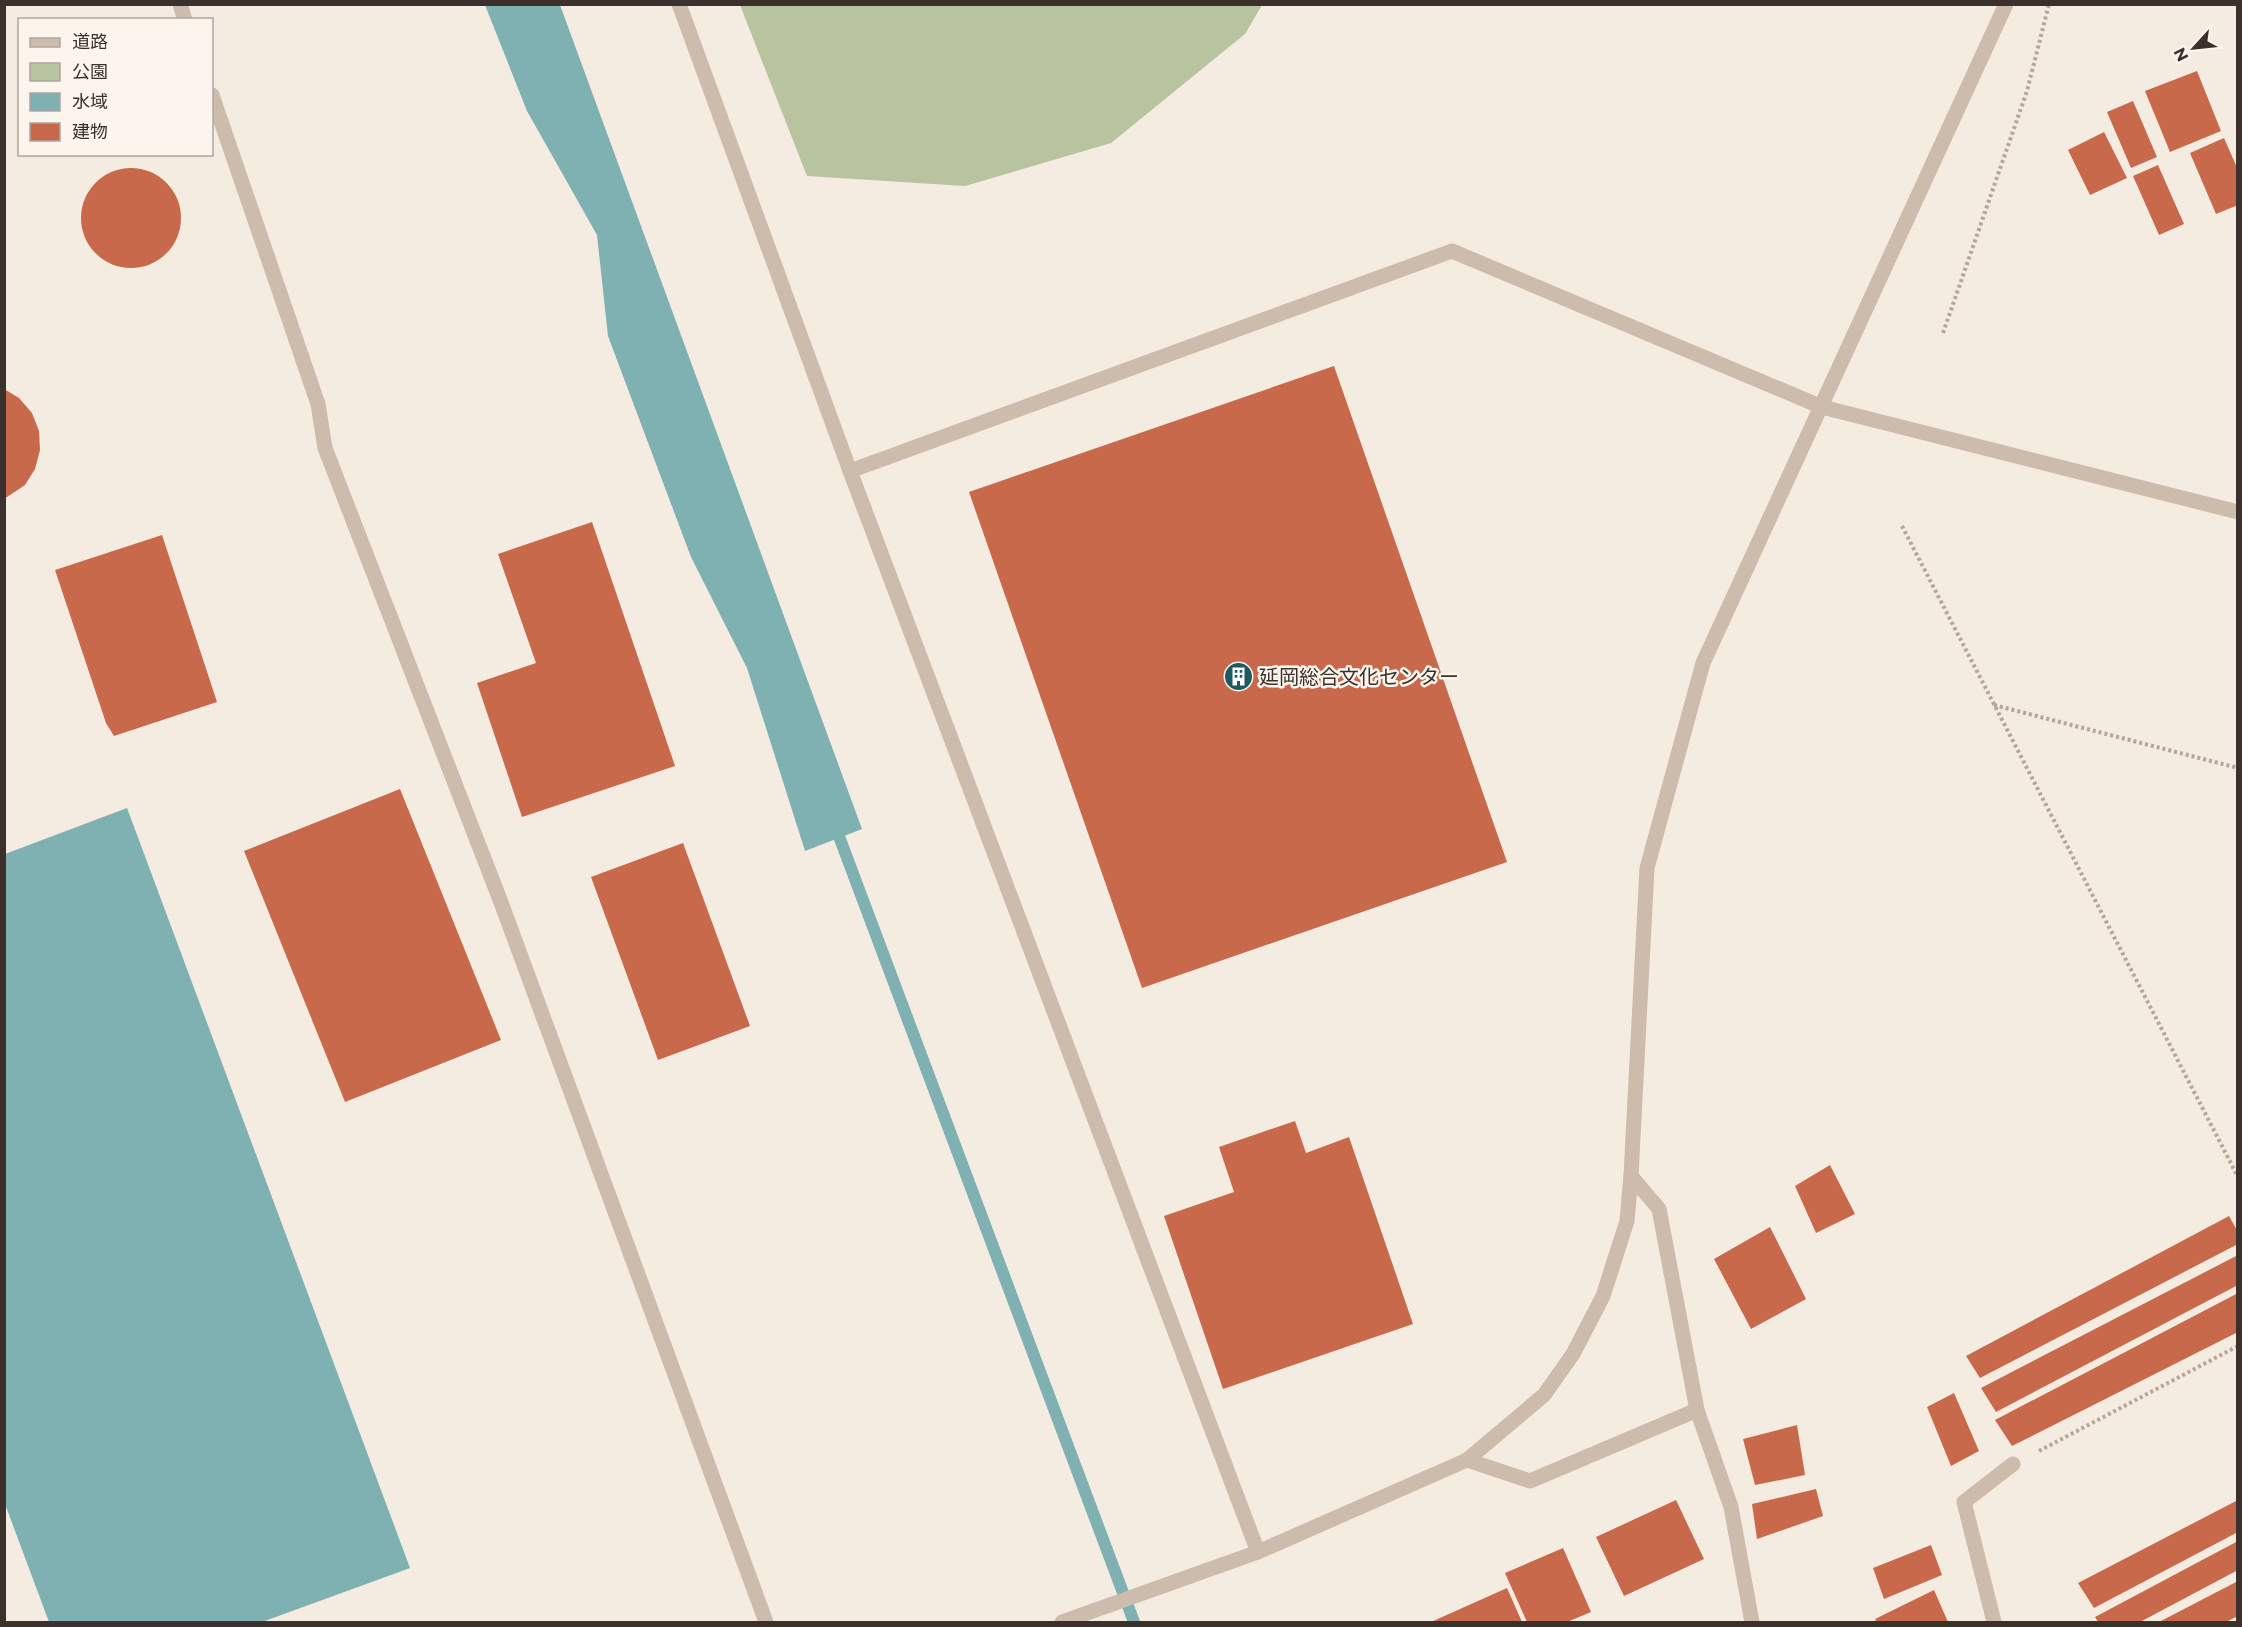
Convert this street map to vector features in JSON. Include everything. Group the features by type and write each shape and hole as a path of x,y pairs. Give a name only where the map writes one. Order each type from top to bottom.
{"street":[{"path":"679,4 850,471 1258,1552"},
{"path":"1064,1622 1258,1552 1467,1460 1544,1395 1573,1354 1603,1296 1626,1221 1631,1176 1647,868 1703,663 2006,4"},
{"path":"213,98 318,404 325,448 502,905 766,1623"},
{"path":"850,471 1452,251 1822,407 2238,512"},
{"path":"1631,1176 1659,1209 1697,1410 1731,1507 1752,1623"},
{"path":"1467,1460 1530,1480 1697,1410"},
{"path":"1994,1623 1964,1502 2013,1464"}],"path":[{"path":"1942,333 2027,91 2049,4"},
{"path":"1902,526 2238,1177"},
{"path":"1994,705 2238,768"},
{"path":"2013,1464 2238,1346"}],"green space":[{"path":"740,5 1262,5 1245,34 1111,143 965,186 807,176"}],"water":[{"path":"485,5 560,5 862,829 805,851 747,668 691,557 608,336 597,235 527,111"},
{"path":"127,808 410,1568 262,1622 49,1622 5,1504 5,854"}],"building":[{"path":"2197,71 2221,131 2170,152 2145,91"},
{"path":"2133,101 2157,157 2131,168 2107,112"},
{"path":"2104,132 2127,178 2090,195 2068,150"},
{"path":"2224,138 2238,170 2238,205 2216,214 2190,153"},
{"path":"2158,165 2184,224 2159,235 2133,176"},
{"path":"131,168 150,172 166,183 177,199 181,218 177,237 166,253 150,264 131,268 112,264 96,253 85,237 81,218 85,199 96,183 112,172"},
{"name":"延岡総合文化センター","path":"1334,366 1507,862 1142,988 969,492"},
{"path":"4,389 19,398 32,413 39,431 40,450 35,469 25,485 4,499"},
{"path":"592,522 675,766 522,817 477,683 536,663 498,554"},
{"path":"162,535 217,702 114,736 106,723 55,570"},
{"path":"400,789 501,1040 345,1102 244,851"},
{"path":"683,843 750,1026 658,1060 591,877"},
{"path":"1295,1121 1306,1153 1349,1137 1413,1324 1223,1389 1164,1216 1234,1192 1219,1147"},
{"path":"1830,1165 1855,1214 1816,1233 1795,1186"},
{"path":"2229,1216 2238,1232 2238,1244 1980,1378 1966,1356"},
{"path":"1770,1227 1806,1299 1751,1329 1714,1259"},
{"path":"2238,1255 2238,1285 1996,1412 1981,1388"},
{"path":"2238,1293 2238,1332 2012,1446 1995,1420"},
{"path":"1954,1393 1979,1451 1951,1466 1927,1407"},
{"path":"1797,1425 1805,1475 1755,1485 1743,1439"},
{"path":"1816,1489 1823,1516 1757,1539 1752,1504"},
{"path":"1676,1500 1704,1559 1624,1596 1596,1537"},
{"path":"2238,1500 2238,1532 2094,1608 2078,1583"},
{"path":"2238,1541 2238,1570 2140,1622 2098,1622 2095,1617"},
{"path":"1931,1545 1942,1575 1884,1599 1873,1568"},
{"path":"1563,1548 1591,1612 1567,1622 1527,1622 1505,1573"},
{"path":"2238,1581 2238,1616 2226,1622 2159,1622"},
{"path":"1507,1588 1522,1622 1431,1622"},
{"path":"1934,1590 1948,1622 1877,1622 1875,1619"}],"waterway":[{"path":"834,823 1134,1622"}],"place":[{"name":"延岡総合文化センター","path":"1238,677"}]}
